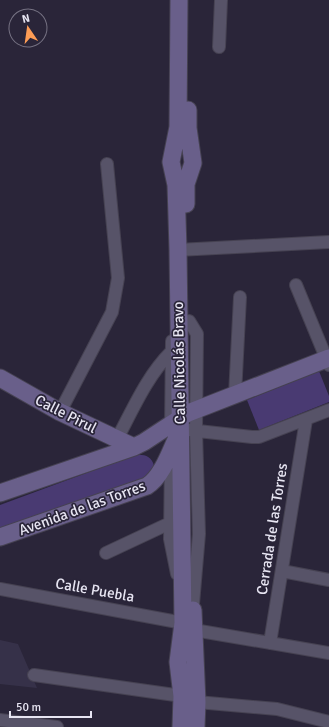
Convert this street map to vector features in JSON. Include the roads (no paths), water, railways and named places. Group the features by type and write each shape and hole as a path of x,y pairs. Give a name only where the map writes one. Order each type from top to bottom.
{"main road":[{"name":"Calle Nicolás Bravo","path":"179,0 178,127 171,162 176,185 183,249"},
{"name":"Calle Nicolás Bravo","path":"191,0 188,128 193,163 186,184 183,249 188,616 178,662 190,699 196,727"},
{"path":"0,493 134,447 186,422 235,395 328,361"},
{"name":"Calle Pirul","path":"0,378 60,412 134,447"},
{"name":"Avenida de las Torres","path":"0,537 147,486 154,482 186,422"},
{"name":"Calle Nicolás Bravo","path":"181,727 190,699"}],"street":[{"path":"219,47 221,0"},
{"path":"60,412 112,312 118,278 107,164"},
{"path":"183,249 329,242"},
{"path":"296,285 328,361"},
{"path":"235,395 240,297"},
{"path":"184,322 172,337 171,352 186,422 252,438 259,437 306,420 329,410"},
{"name":"Calle Nicolás Bravo","path":"117,439 146,386 165,358 171,352"},
{"name":"Cerrada de las Torres","path":"270,643 306,420"},
{"path":"171,450 170,538 188,616"},
{"path":"106,553 170,523"},
{"path":"282,571 329,580"},
{"name":"Calle Puebla","path":"0,589 188,616 270,643 329,653"},
{"path":"34,675 190,699 277,709 329,722"},
{"path":"0,720 57,727"}]}
